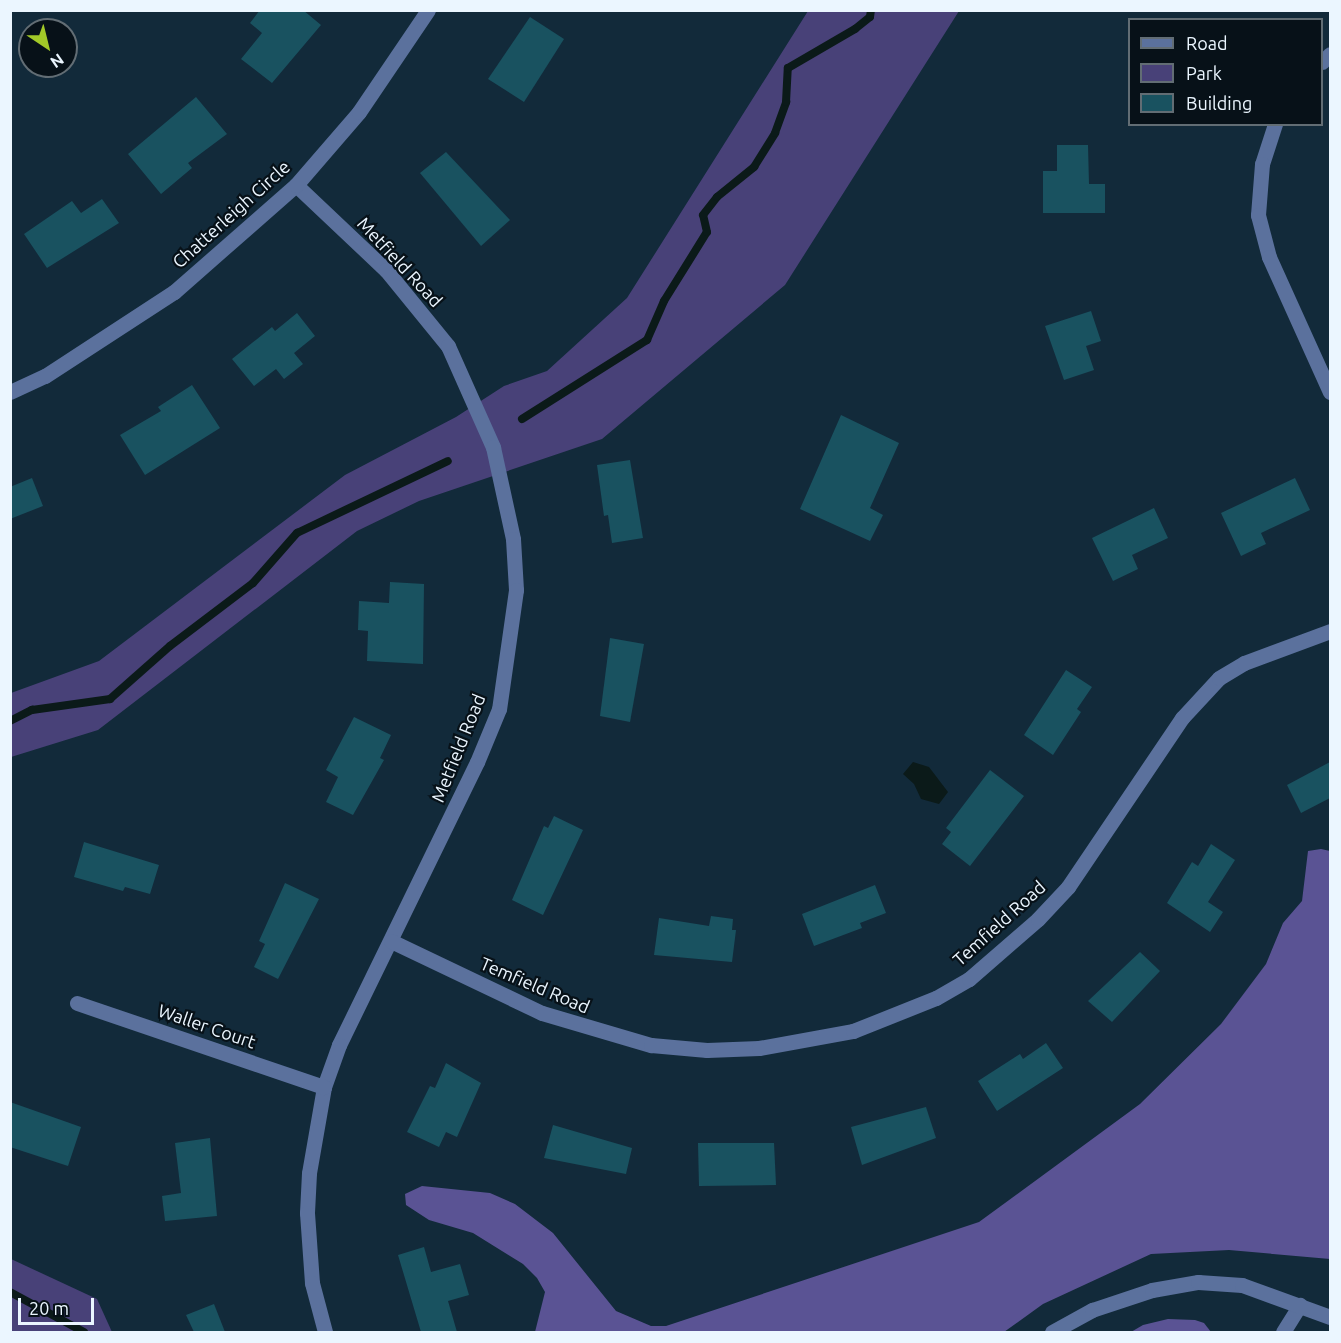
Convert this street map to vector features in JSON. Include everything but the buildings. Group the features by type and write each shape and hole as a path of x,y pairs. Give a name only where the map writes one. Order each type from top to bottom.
{"street":[{"name":"Chatterleigh Circle","path":"10,392 45,376 174,292 296,186 359,112 428,10"},
{"path":"1274,126 1262,164 1258,215 1269,257 1330,392"},
{"name":"Metfield Road","path":"296,186 386,270 448,346 493,447 513,539 515,601 499,709 392,940 339,1045 324,1087 309,1173 307,1213 312,1283 325,1332"},
{"name":"Temfield Road","path":"392,940 542,1013 651,1045 707,1050 759,1048 854,1031 936,998 969,979 1038,920 1068,887 1182,718 1219,678 1244,663 1330,631"},
{"name":"Waller Court","path":"77,1003 324,1087"},
{"path":"1052,1332 1102,1307 1152,1290 1198,1282 1242,1286 1330,1317"},
{"path":"1283,1332 1300,1305"}],"green space":[{"path":"808,11 959,11 785,285 602,439 419,501 357,531 98,730 11,757 11,693 99,661 345,475 456,417 504,386 547,371 627,298"},
{"path":"11,1259 97,1299 112,1332 11,1332"}],"shaded area":[{"path":"913,762 929,767 948,792 939,804 921,799 914,784 903,774"},
{"path":"1321,849 1330,851 1330,1259 1229,1250 1151,1254 1043,1304 1004,1332 535,1332 545,1292 537,1278 523,1264 473,1233 429,1220 406,1205 405,1194 422,1186 490,1193 515,1204 553,1233 616,1311 651,1326 666,1326 979,1222 1140,1104 1221,1024 1266,964 1283,923 1302,901 1308,851"},
{"path":"1168,1319 1195,1320 1204,1323 1211,1332 1131,1332 1143,1325"}],"waterway":[{"path":"522,419 647,340 664,301 707,232 703,215 717,197 754,167 775,133 786,102 788,68 855,29 870,17 871,10"},
{"path":"10,721 32,710 110,699 170,646 253,583 297,533 448,461"},
{"path":"10,1292 84,1332"}]}
